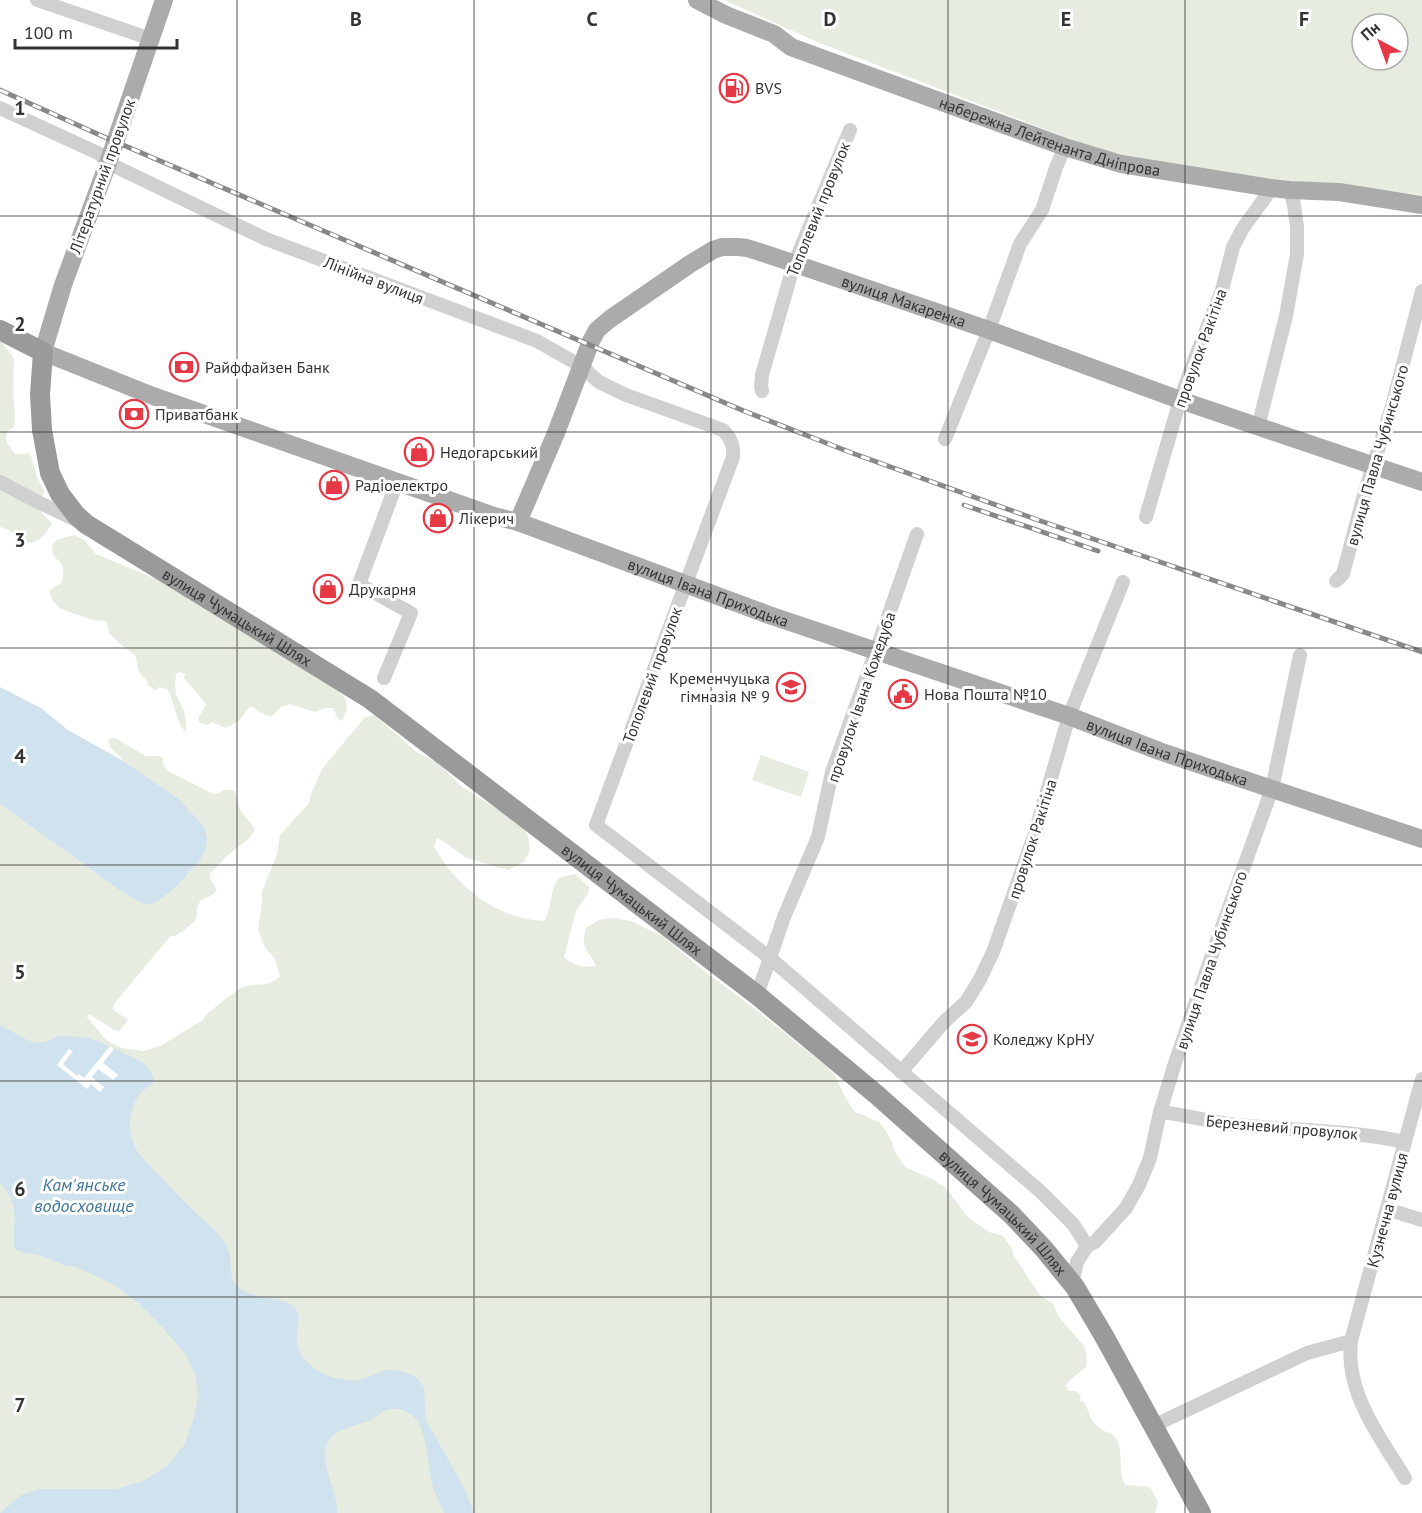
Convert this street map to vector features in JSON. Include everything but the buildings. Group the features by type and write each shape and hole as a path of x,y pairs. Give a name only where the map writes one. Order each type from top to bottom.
{"highway":[{"name":"вулиця Івана Приходька","path":"0,330 43,352"},
{"name":"вулиця Чумацький Шлях","path":"43,352 40,394 42,430 50,473 60,494 76,515 86,524 370,699 757,995 877,1095 1012,1215 1072,1283 1104,1336 1201,1513"}],"main road":[{"name":"Літературний провулок","path":"43,352 63,285 164,0"},
{"name":"набережна Лейтенанта Дніпрова","path":"697,0 726,15 774,34 791,46 1065,147 1121,164 1281,189 1339,192 1422,205"},
{"name":"вулиця Макаренка","path":"518,522 597,330 680,270 713,250 730,246 747,248 988,330 1180,400 1422,482"},
{"name":"вулиця Івана Приходька","path":"43,352 153,396 494,516 518,522 769,615 1070,717 1159,751 1422,839"}],"street":[{"path":"37,0 151,39"},
{"name":"Лінійна вулиця","path":"0,108 100,154 108,163 266,239 537,342 581,366 608,387 723,430 731,439 734,447 733,457"},
{"name":"Тополевий провулок","path":"762,392 760,387 762,375 794,264 850,130"},
{"path":"945,440 1020,244 1042,210 1065,147"},
{"path":"1258,427 1286,316 1297,254 1294,205 1281,189"},
{"name":"провулок Ракітіна","path":"1146,517 1180,400 1222,290 1233,247 1243,228 1281,189"},
{"name":"вулиця Павла Чубинського","path":"1336,581 1343,574 1392,406 1422,291"},
{"name":"Тополевий провулок","path":"733,457 596,825 770,958"},
{"path":"0,482 86,524"},
{"path":"384,678 411,613 359,584 398,482"},
{"name":"провулок Івана Кожедуба","path":"757,995 784,916 818,837 832,772 917,534"},
{"name":"провулок Ракітіна","path":"901,1072 944,1022 966,1002 989,962 1035,833 1070,717 1123,582"},
{"name":"вулиця Павла Чубинського","path":"1087,1246 1095,1242 1126,1208 1150,1158 1160,1112 1175,1063 1272,789 1300,655"},
{"path":"770,958 1041,1192 1073,1224 1087,1246 1077,1262 1072,1283"},
{"name":"Кузнечна вулиця","path":"1405,1478 1367,1417 1351,1370 1349,1355 1422,1079"},
{"name":"Березневий провулок","path":"1160,1112 1178,1113 1197,1119 1230,1124 1350,1133 1405,1142"},
{"path":"1387,1209 1422,1220"},
{"path":"1153,1426 1307,1353 1351,1341"}],"shaded area":[{"path":"724,0 1422,0 1422,195 1180,168 1134,160 1068,138 817,42"},
{"path":"0,340 14,360 15,416 14,427 6,436 7,441 14,453 27,453 31,456 44,491 40,508 52,524 43,536 30,543 0,527"},
{"path":"74,535 84,540 96,554 172,586 190,600 338,691 346,699 347,708 342,721 338,719 333,708 324,708 315,712 290,704 281,707 271,717 257,711 254,707 249,707 238,722 225,728 212,722 208,725 200,723 198,719 206,704 184,678 185,674 181,672 176,673 175,685 176,694 184,711 186,732 180,724 167,689 159,687 156,691 148,685 139,672 135,655 108,632 106,621 92,620 61,609 51,598 50,590 63,579 62,565 53,555 52,546 56,540"},
{"path":"374,715 418,753 438,763 462,787 520,823 528,836 530,850 524,862 508,870 467,858 437,838 434,847 443,862 480,898 510,914 544,921 557,881 561,877 575,874 589,887 588,894 576,911 564,957 578,965 596,966 586,949 584,940 586,928 599,920 613,918 631,921 662,936 827,1067 835,1076 855,1112 879,1122 884,1128 905,1167 946,1188 968,1217 989,1232 1003,1236 1039,1294 1053,1304 1059,1317 1084,1346 1086,1367 1066,1385 1069,1391 1076,1391 1081,1396 1079,1401 1085,1403 1096,1425 1116,1438 1125,1485 1150,1487 1158,1502 1155,1513 0,1513 0,804 118,889 157,901 177,886 199,861 179,799 125,762 111,748 108,741 115,738 146,756 163,758 163,764 168,771 213,794 224,790 234,790 240,809 255,830 210,874 210,879 217,890 201,901 193,922 168,939 113,1005 115,1011 128,1020 119,1031 89,1014 87,1017 105,1039 121,1048 144,1051 162,1045 203,1020 213,1009 240,989 266,984 280,976 275,959 265,947 258,930 262,892 277,854 280,835 309,803 322,769 364,718"},
{"path":"761,755 809,772 801,797 752,780"}],"water":[{"path":"0,687 41,708 68,730 125,762 179,799 204,827 207,839 206,849 199,861 177,886 157,902 148,904 139,902 0,804"},
{"name":"Кам'янське водосховище","path":"0,1025 27,1040 38,1043 58,1036 89,1038 146,1065 154,1077 153,1083 137,1098 130,1121 131,1136 137,1151 221,1237 229,1252 232,1277 236,1285 253,1295 282,1301 293,1306 299,1318 298,1345 302,1355 312,1366 324,1374 345,1380 360,1380 391,1370 403,1371 419,1380 424,1389 426,1420 464,1488 474,1513 444,1513 433,1487 425,1443 417,1420 402,1410 392,1409 336,1433 327,1443 325,1457 337,1513 0,1513 21,1495 40,1489 116,1489 143,1481 167,1466 185,1444 198,1397 196,1378 187,1356 138,1303 113,1284 76,1267 18,1251 14,1247 15,1213 11,1198 0,1183"}],"pier":[{"path":"110,1046 114,1049 103,1063 118,1075 113,1080 98,1069 92,1077 104,1087 100,1092 91,1084 87,1089 57,1065 69,1049 73,1051 63,1064 77,1076 79,1074 84,1078"}],"railway":[{"path":"0,90 102,136 744,411 1035,519 1422,652"},
{"path":"964,505 1098,551"}],"place":[{"name":"BVS","path":"734,88"},
{"name":"Райффайзен Банк","path":"184,367"},
{"name":"Приватбанк","path":"134,414"},
{"name":"Недогарський","path":"419,452"},
{"name":"Радіоелектро","path":"334,485"},
{"name":"Лікерич","path":"438,518"},
{"name":"Друкарня","path":"328,589"},
{"name":"Кременчуцька гімназія № 9","path":"791,687"},
{"name":"Нова Пошта №10","path":"903,694"},
{"name":"Коледжу КрНУ","path":"972,1039"}]}
